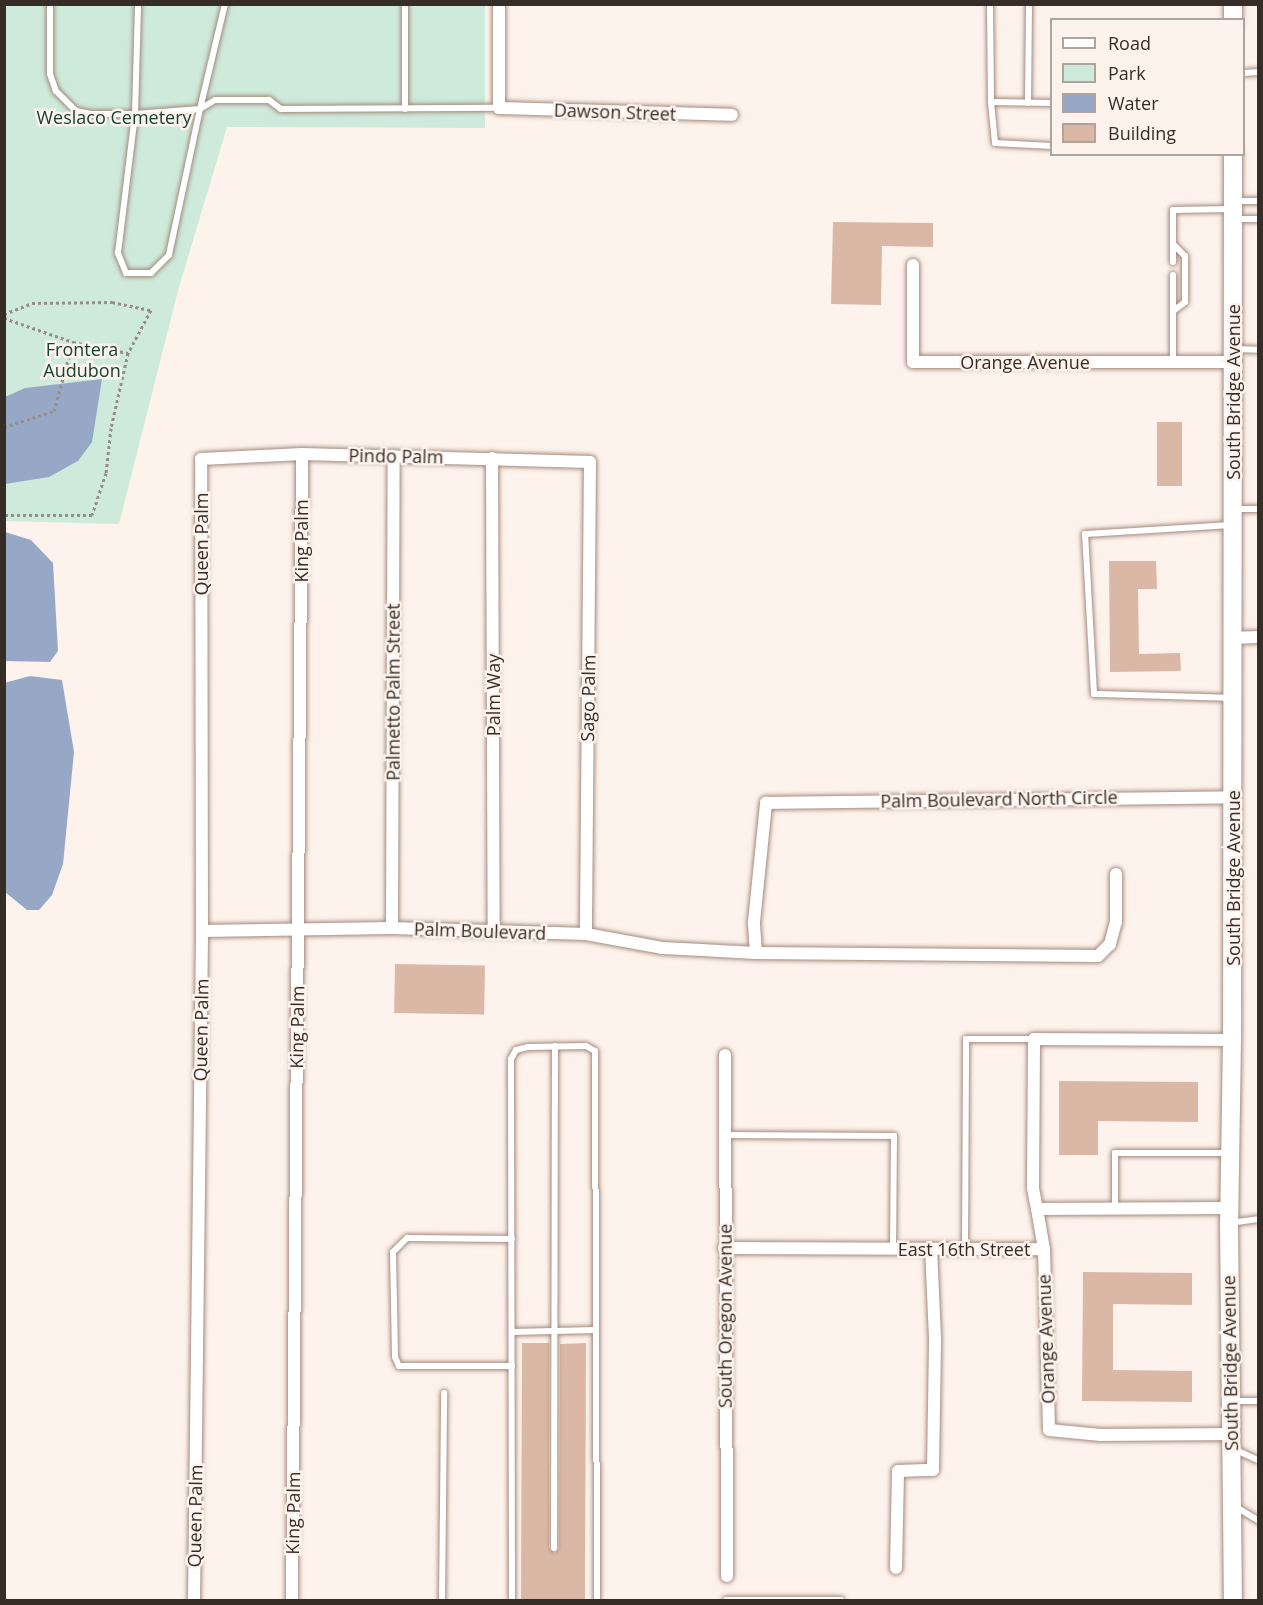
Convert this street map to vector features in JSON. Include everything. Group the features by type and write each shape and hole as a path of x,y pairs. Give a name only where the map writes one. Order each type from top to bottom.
{"street":[{"path":"499,4 499,108"},
{"name":"Dawson Street","path":"499,108 732,115"},
{"name":"South Bridge Avenue","path":"1233,156 1233,1040 1229,1153 1233,1600"},
{"name":"Orange Avenue","path":"913,265 913,362 1173,362 1234,356"},
{"name":"Pindo Palm","path":"201,459 302,454 590,462"},
{"name":"King Palm","path":"292,1600 302,454"},
{"name":"Palmetto Palm Street","path":"392,928 394,456"},
{"name":"Palm Way","path":"492,458 494,932"},
{"name":"Queen Palm","path":"194,1600 202,931 201,459"},
{"name":"Sago Palm","path":"586,933 590,462"},
{"path":"1232,638 1258,637"},
{"name":"Palm Boulevard North Circle","path":"756,952 754,922 766,803 1233,797"},
{"path":"756,952 1098,956 1110,944 1116,922 1116,874"},
{"name":"Palm Boulevard","path":"202,931 392,928 586,933 662,948 756,952"},
{"path":"1034,1039 1233,1040"},
{"name":"East 16th Street","path":"724,1248 1044,1249 1033,1188 1034,1039"},
{"name":"South Oregon Avenue","path":"725,1055 727,1576"},
{"path":"1037,1209 1115,1207 1229,1216"},
{"path":"896,1568 898,1471 933,1470 935,1340 931,1249"},
{"name":"Orange Avenue","path":"1044,1249 1049,1430 1101,1435 1231,1440"}],"lane":[{"path":"50,4 50,74 62,101 75,111 91,114 135,114 200,109 214,100 269,100 281,109 499,108"},
{"path":"138,4 135,114 118,253 126,273 144,275 162,266 169,255 225,4"},
{"path":"405,4 405,109"},
{"path":"990,4 991,102 995,143 1050,146"},
{"path":"1028,103 1029,4"},
{"path":"991,102 1050,103"},
{"path":"1173,262 1173,210 1233,210 1258,201"},
{"path":"1233,210 1258,219"},
{"path":"1173,244 1185,256 1185,302 1173,311"},
{"path":"1173,275 1173,362"},
{"path":"1234,356 1258,350"},
{"path":"1232,698 1094,694 1085,534 1232,517 1258,509"},
{"path":"965,1248 966,1039 1034,1039"},
{"path":"554,1548 555,1046"},
{"path":"512,1600 511,1059 516,1050 586,1046 595,1051 597,1600"},
{"path":"726,1136 894,1136 893,1250"},
{"path":"1115,1207 1115,1153 1229,1153"},
{"path":"1229,1216 1258,1226"},
{"path":"1248,1222 1258,1219"},
{"path":"512,1239 407,1238 393,1252 395,1357 399,1366 512,1366"},
{"path":"512,1332 595,1329"},
{"path":"442,1600 444,1394"},
{"path":"1230,1401 1258,1401"},
{"path":"1231,1440 1258,1460"},
{"path":"1233,1505 1258,1520"},
{"path":"726,1600 841,1600"}],"path":[{"path":"4,316 32,303 112,302 150,310 128,353 111,428 106,474 92,515 4,515"},
{"path":"4,316 73,342 128,353"},
{"path":"4,427 54,411 73,342"}],"green space":[{"name":"Weslaco Cemetery","path":"5,5 485,5 485,128 227,127 179,287 119,524 5,521"}],"water":[{"path":"102,379 92,442 78,461 49,477 5,484 5,397 25,388"},
{"path":"5,532 31,540 53,563 58,651 50,662 5,661"},
{"path":"30,676 62,680 74,752 63,864 52,895 39,910 27,910 5,892 4,683"}],"building":[{"path":"833,222 933,223 933,247 882,246 881,305 831,304"},
{"path":"1157,422 1182,422 1182,486 1157,486"},
{"path":"1109,561 1156,561 1157,589 1138,589 1139,654 1180,653 1181,671 1110,672"},
{"path":"395,964 485,966 484,1015 394,1013"},
{"path":"1059,1081 1198,1082 1198,1122 1098,1121 1098,1155 1059,1155"},
{"path":"1083,1272 1192,1273 1192,1305 1113,1304 1113,1370 1192,1371 1192,1402 1082,1401"},
{"path":"522,1343 549,1343 549,1548 555,1553 559,1548 560,1344 586,1343 585,1600 521,1600"}],"park label":[{"name":"Frontera Audubon","path":"82,360"}]}
